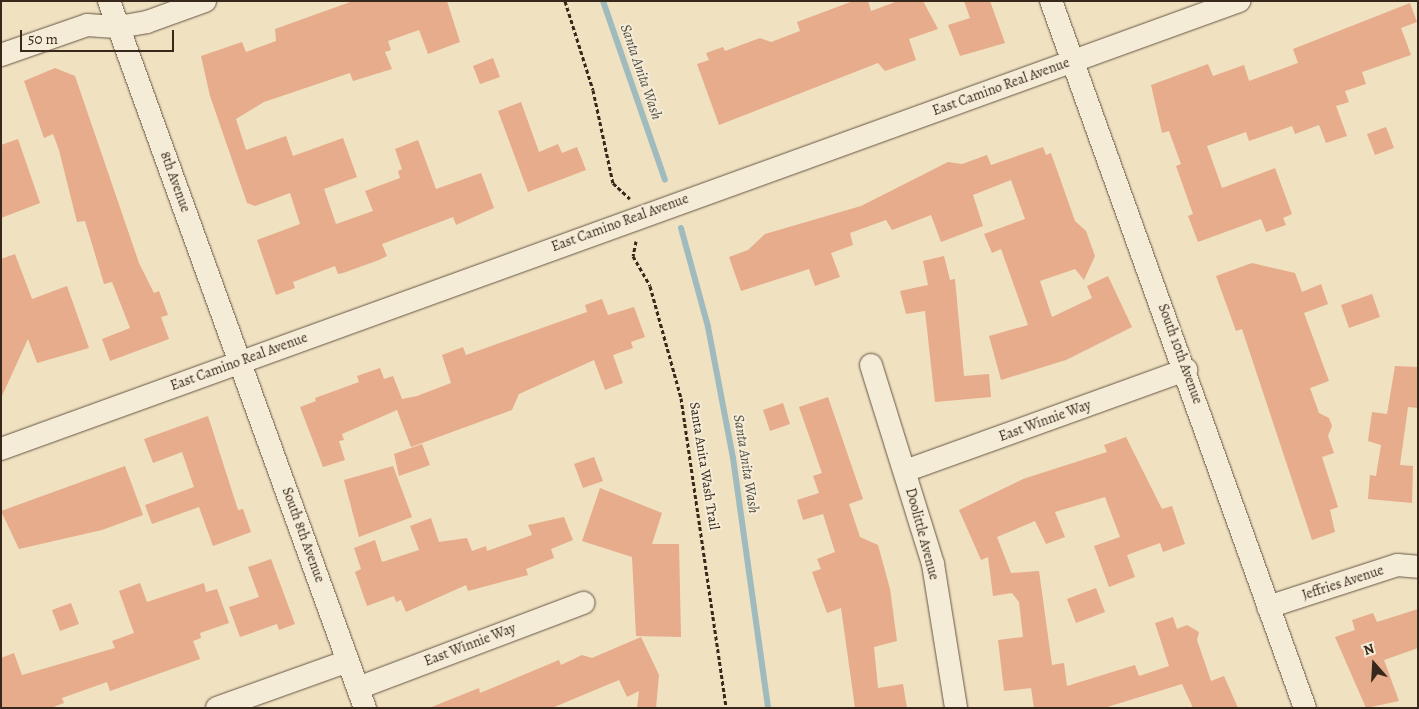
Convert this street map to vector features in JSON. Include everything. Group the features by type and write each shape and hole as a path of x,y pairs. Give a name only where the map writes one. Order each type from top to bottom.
{"street":[{"name":"8th Avenue","path":"109,1 241,362"},
{"path":"1,55 87,25 118,27 205,1"},
{"name":"South 10th Avenue","path":"1052,1 1186,370 1305,708"},
{"name":"East Camino Real Avenue","path":"1,449 1239,1"},
{"name":"South 8th Avenue","path":"241,362 362,698"},
{"name":"Doolittle Avenue","path":"871,365 933,564 956,708"},
{"name":"East Winnie Way","path":"905,471 1186,370"},
{"name":"Jeffries Avenue","path":"1268,607 1397,565 1418,567"},
{"name":"East Winnie Way","path":"362,698 583,603"},
{"path":"217,708 348,661"}],"path":[{"path":"565,1 592,90 613,183 632,201"},
{"name":"Santa Anita Wash Trail","path":"636,235 632,256 650,286 687,427 726,708"}],"building":[{"path":"353,1 447,1 460,42 428,54 419,30 388,41 391,50 385,52 392,69 353,81 350,73 264,102 236,119 246,150 286,136 293,156 343,138 357,177 324,189 336,224 373,211 365,191 400,178 398,171 402,169 395,149 418,140 436,189 481,173 494,208 456,225 453,217 382,244 387,256 379,260 338,274 335,266 293,282 295,288 276,295 257,240 300,224 290,193 255,206 247,203 210,96 201,56 242,42 246,52 276,41 275,29"},
{"path":"853,1 868,1 871,11 898,1 923,1 938,29 909,39 916,60 885,71 878,63 719,125 697,64 709,60 706,53 723,47 725,51 760,38 771,42 800,31 797,22"},
{"path":"964,1 990,1 1005,43 960,56 948,25 970,18"},
{"path":"1410,3 1417,22 1401,28 1411,55 1362,72 1366,84 1345,91 1349,102 1336,106 1347,136 1326,143 1319,125 1295,134 1292,126 1249,141 1246,132 1207,146 1222,188 1275,168 1292,214 1283,218 1286,225 1266,232 1261,219 1198,242 1188,216 1193,214 1176,166 1181,164 1169,131 1162,133 1151,85 1208,64 1213,76 1244,65 1249,81 1298,63 1293,49"},
{"path":"493,58 500,77 480,84 473,66"},
{"path":"55,68 75,76 139,263 154,293 159,291 168,315 161,317 169,339 110,361 102,339 130,328 112,282 104,284 85,221 77,222 59,150 53,134 44,138 24,81"},
{"path":"521,102 539,152 558,144 562,153 577,147 586,170 528,192 498,111"},
{"path":"1386,127 1394,148 1375,155 1367,134"},
{"path":"18,139 40,203 1,218 1,145"},
{"path":"1043,147 1046,155 1051,153 1075,221 1086,231 1095,256 1084,280 1075,269 1040,281 1052,317 1092,298 1087,286 1108,276 1132,327 1066,360 1001,380 989,336 1028,325 1001,249 992,253 984,234 1025,219 1011,180 973,195 983,226 941,242 931,215 892,230 886,220 850,233 853,245 831,253 840,277 815,286 809,269 741,291 729,257 748,250 765,234 861,206 948,162 962,164 987,155 991,165"},
{"path":"15,254 32,299 67,286 89,348 37,363 28,339 1,398 1,259"},
{"path":"944,256 950,280 955,279 964,376 989,374 991,397 935,402 925,311 906,314 900,291 928,285 923,261"},
{"path":"1252,263 1295,273 1302,292 1321,284 1328,304 1304,313 1329,381 1310,388 1319,413 1329,418 1332,426 1328,436 1334,453 1322,457 1338,507 1330,510 1335,532 1312,540 1242,329 1236,331 1216,276"},
{"path":"1372,294 1380,317 1349,328 1341,305"},
{"path":"602,299 608,315 634,307 645,337 631,342 633,348 613,355 623,383 605,390 594,360 519,394 512,410 411,447 397,410 342,434 344,440 339,441 345,460 323,467 300,407 316,401 315,398 359,382 357,376 380,368 384,379 393,376 402,399 417,396 451,383 442,355 463,347 466,355 587,312 585,305"},
{"path":"1395,366 1418,367 1418,408 1408,407 1400,465 1413,466 1412,503 1368,499 1370,475 1376,476 1381,445 1368,441 1372,412 1387,414"},
{"path":"828,397 863,499 849,504 860,537 878,545 890,589 897,641 874,647 878,688 903,684 907,708 855,708 841,608 827,613 812,572 821,569 817,559 835,552 823,514 803,520 797,500 819,493 813,476 822,473 799,407"},
{"path":"783,403 790,424 770,431 763,410"},
{"path":"208,416 238,510 243,509 251,532 213,546 199,507 152,524 145,505 194,487 182,452 153,463 144,439"},
{"path":"1126,437 1162,509 1172,506 1185,544 1163,552 1160,543 1127,555 1135,577 1109,587 1094,546 1120,537 1105,497 1055,512 1065,537 1046,544 1035,521 997,537 1011,573 1039,571 1052,665 1064,663 1067,686 1135,665 1139,676 1169,666 1155,623 1173,617 1177,629 1187,625 1199,632 1197,640 1211,681 1224,676 1238,708 1193,708 1182,684 1104,708 1034,708 1031,688 1004,691 998,640 1023,637 1019,602 1012,593 993,596 988,557 981,560 959,510 1023,479 1107,452 1104,445"},
{"path":"422,444 430,465 399,476 394,454"},
{"path":"594,457 603,481 583,488 574,464"},
{"path":"125,466 143,515 102,530 19,549 1,511"},
{"path":"393,466 412,517 359,537 344,480"},
{"path":"600,488 662,513 652,544 679,544 681,637 636,636 632,557 582,541"},
{"path":"564,517 573,540 551,549 554,558 526,569 528,575 468,591 466,585 406,612 401,600 396,602 394,596 367,606 355,572 361,569 354,548 375,540 382,562 419,550 410,526 431,518 439,542 467,538 472,551 486,546 487,551 532,535 528,525"},
{"path":"271,559 295,624 279,630 277,624 240,637 229,607 259,597 248,567"},
{"path":"140,583 147,602 204,583 206,592 217,589 229,623 200,633 201,638 193,641 200,659 110,691 107,682 62,698 64,703 51,708 1,708 1,658 14,653 22,675 115,648 112,641 134,633 119,591"},
{"path":"1096,588 1105,612 1076,623 1067,599"},
{"path":"71,603 79,624 60,631 52,610"},
{"path":"1418,609 1418,648 1384,660 1399,701 1366,708 1335,637 1355,630 1352,620 1373,613 1377,622"},
{"path":"641,637 659,675 656,708 637,708 639,691 627,697 619,680 552,708 429,708 479,688 480,693 559,660 561,665 582,655 592,658"}],"waterway":[{"name":"Santa Anita Wash","path":"603,1 665,180"},
{"name":"Santa Anita Wash","path":"681,228 708,327 733,458 768,708"}]}
